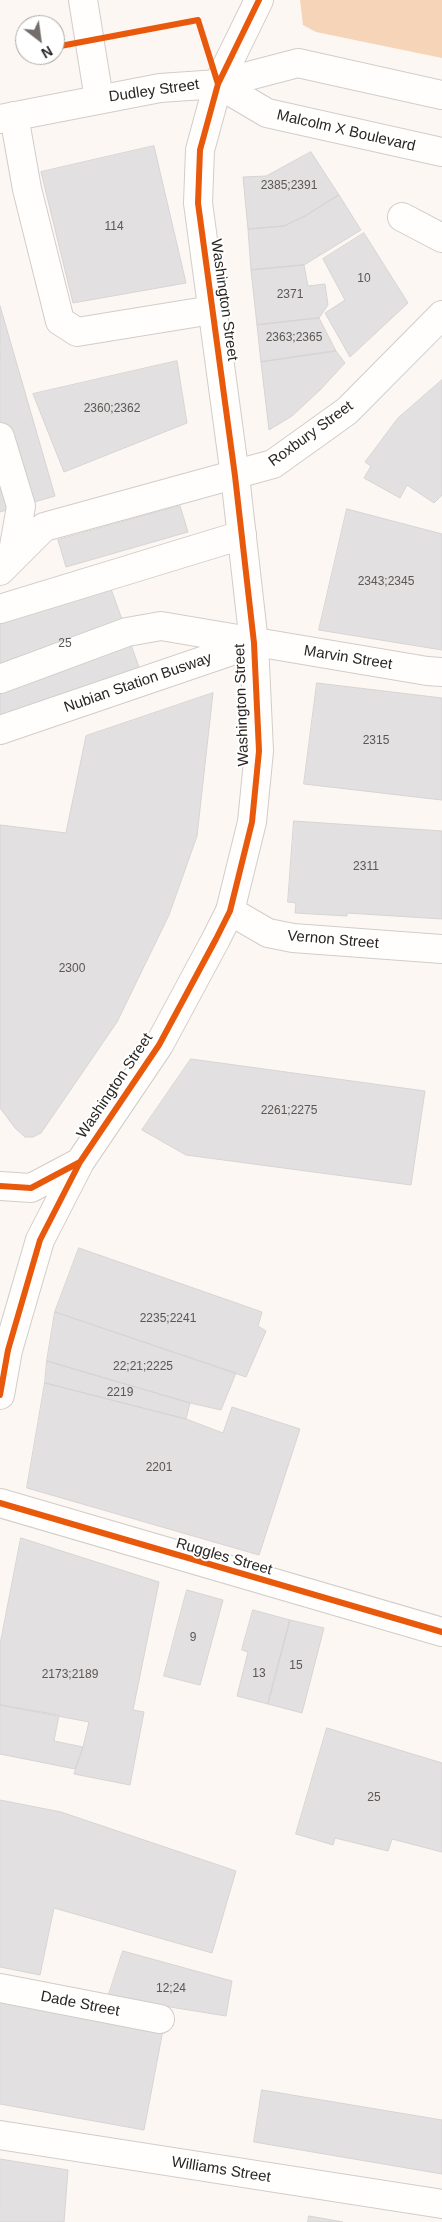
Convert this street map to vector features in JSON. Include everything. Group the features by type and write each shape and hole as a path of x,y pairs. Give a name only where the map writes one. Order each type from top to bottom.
{"main road":[{"path":"83,0 99,99"},
{"name":"Washington Street","path":"0,1395 8,1350 40,1240 80,1162 159,1045 230,911 252,822 259,751 254,643 235,476 198,203 200,150 218,84 259,0"},
{"path":"218,84 298,63 442,96"},
{"name":"Dudley Street","path":"7,117 160,88 218,84"},
{"name":"Malcolm X Boulevard","path":"218,84 267,113 442,152"},
{"path":"7,117 60,321 78,332 212,310"},
{"path":"402,217 442,238"},
{"name":"Roxbury Street","path":"6,564 44,526 235,476 273,464 347,411 442,315"},
{"path":"0,437 21,506 6,564"},
{"path":"0,609 242,535"},
{"name":"Nubian Station Busway","path":"0,679 127,632 161,626 254,643"},
{"name":"Marvin Street","path":"254,643 442,672"},
{"name":"Nubian Station Busway","path":"0,730 254,643"},
{"name":"Vernon Street","path":"230,911 268,933 293,938 442,949"},
{"path":"0,1186 31,1188 80,1162"},
{"path":"0,1311 8,1350"},
{"name":"Ruggles Street","path":"0,1503 442,1632"},
{"name":"Dade Street","path":"0,1988 160,2019"},
{"name":"Williams Street","path":"0,2135 442,2204"}],"shaded area":[{"path":"300,0 442,0 442,58 316,32 303,25"}],"building":[{"path":"154,146 186,283 73,303 41,172"},
{"path":"311,152 339,195 305,216 284,226 248,229 243,177 266,176"},
{"path":"339,195 361,230 304,265 251,270 248,229 284,226 305,216"},
{"path":"364,233 408,303 350,357 325,313 345,300 323,259"},
{"path":"304,265 308,286 325,284 328,305 319,318 257,325 251,270"},
{"path":"0,306 55,496 0,512"},
{"path":"319,318 336,351 261,362 257,325"},
{"path":"336,351 345,363 292,416 269,430 261,362"},
{"path":"177,361 187,423 64,472 33,394"},
{"path":"442,380 442,495 434,503 407,485 400,498 364,478 371,466 365,462 398,418"},
{"path":"180,506 188,532 66,567 58,540"},
{"path":"347,509 442,534 442,650 319,630"},
{"path":"110,586 140,670 0,720 0,625"},
{"path":"317,683 442,698 442,800 304,784"},
{"path":"213,693 197,836 169,915 117,1022 41,1133 33,1137 25,1137 15,1128 0,1108 0,825 66,833 86,736"},
{"path":"294,821 442,831 442,919 347,913 347,916 295,913 296,903 288,902"},
{"path":"191,1059 425,1091 411,1185 186,1155 142,1130"},
{"path":"79,1248 262,1312 258,1326 266,1331 246,1377 55,1312"},
{"path":"55,1312 236,1373 221,1410 190,1403 47,1361"},
{"path":"47,1361 190,1403 186,1419 45,1383"},
{"path":"45,1383 186,1419 223,1433 232,1407 300,1429 259,1555 27,1488"},
{"path":"21,1538 159,1582 133,1710 144,1712 130,1785 74,1774 89,1722 0,1705 0,1645"},
{"path":"187,1590 223,1600 200,1685 164,1676"},
{"path":"253,1610 290,1620 268,1704 237,1696 248,1652 242,1650"},
{"path":"290,1620 324,1628 302,1713 268,1704"},
{"path":"0,1705 59,1715 54,1741 83,1747 75,1769 0,1754"},
{"path":"327,1728 442,1763 442,1852 392,1839 388,1851 335,1838 333,1845 296,1834"},
{"path":"0,1800 61,1812 236,1871 212,1953 54,1908 40,1975 0,1967"},
{"path":"123,1951 232,1981 226,2016 108,1997"},
{"path":"0,1999 163,2030 144,2130 0,2104"},
{"path":"262,2090 442,2120 442,2174 254,2142"},
{"path":"0,2159 68,2170 64,2222 0,2222"},
{"path":"309,2216 343,2222 308,2222"}],"cycle path":[{"path":"0,1395 8,1350 40,1240 80,1162 159,1045 216,939 230,911 252,822 259,751 254,643 235,476 198,203 200,150 218,84 259,0"},
{"path":"65,45 198,20 218,84"},
{"path":"0,1186 31,1188 80,1162"},
{"path":"0,1503 442,1632"}]}
